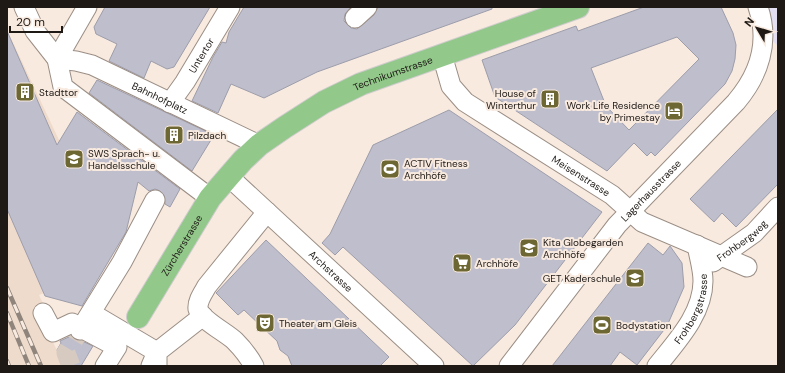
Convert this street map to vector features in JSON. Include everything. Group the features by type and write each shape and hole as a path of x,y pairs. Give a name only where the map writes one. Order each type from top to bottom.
{"main road":[{"name":"Technikumstrasse","path":"228,176 260,145 303,114 343,92 578,7"},
{"name":"Zürcherstrasse","path":"138,317 210,198 228,176"}],"street":[{"path":"24,7 35,31 57,60 63,87 210,198"},
{"path":"57,60 87,7"},
{"name":"Untertor","path":"170,103 185,82 230,7"},
{"name":"Lagerhausstrasse","path":"509,366 630,211 742,94 771,40 758,7"},
{"name":"Meisenstrasse","path":"442,55 451,86 465,102 612,195 642,222 747,267"},
{"name":"Bahnhofplatz","path":"57,60 76,61 92,66 260,145"},
{"path":"465,102 480,120 585,192"},
{"path":"495,108 591,173 612,195"},
{"name":"Archstrasse","path":"228,176 434,366"},
{"path":"90,327 110,282 155,200"},
{"name":"Frohbergweg","path":"702,270 754,233 778,207"},
{"path":"254,366 245,351 234,340 203,316 198,306 204,290 267,212"},
{"name":"Frohbergstrasse","path":"657,366 679,338 696,310 702,289 702,270 697,245"},
{"path":"43,313 53,332 72,323 90,327 155,361 203,316"},
{"path":"90,327 117,347 105,366"}],"shaded area":[{"path":"758,7 778,7 778,46 764,33"},
{"path":"7,30 59,140 74,280 39,295 47,312 39,315 65,366 7,366"}],"building":[{"path":"105,7 210,7 174,67 167,69 151,61 144,78 109,61 117,44 96,34 94,27"},
{"path":"244,7 351,7 345,14 344,21 351,28 357,29 374,15 378,7 492,7 492,9 317,72 264,98 231,84 218,113 192,101 213,57 222,42 226,43 229,32"},
{"path":"644,7 721,7 733,33 736,45 735,59 732,71 725,84 655,156 651,152 647,156 634,143 607,171 495,97 482,60 576,26 578,31","holes":["677,37 699,59 629,130 606,106 591,68"]},
{"path":"7,31 57,145 77,112 180,189 170,207 165,204 164,195 160,191 155,189 149,191 138,182 126,232 82,306 45,296 7,209"},
{"path":"97,80 214,135 192,171 89,93"},
{"path":"778,109 778,184 736,227 722,213 714,222 690,199"},
{"name":"Archhöfe","path":"449,110 602,212 515,325 473,366 343,247 335,255 322,243 330,234 373,145"},
{"path":"266,240 389,357 380,366 292,366 288,356 280,350 277,341 244,310 238,315 216,293"},
{"path":"648,243 663,255 670,246 682,263 684,287 667,326 637,365 620,352 610,366 552,366"},
{"path":"71,336 75,340 82,341 93,346 81,366 65,366 57,350 61,343 60,341"}],"tunnel":[{"path":"71,366 66,353 80,330"}],"railway":[{"path":"7,288 41,366"},
{"path":"7,313 29,366"},
{"path":"7,361 9,366"}],"place":[{"name":"Stadttor","path":"25,92"},
{"name":"House of Winterthur","path":"550,99"},
{"name":"Work Life Residence by Primestay","path":"674,111"},
{"name":"Pilzdach","path":"174,135"},
{"name":"SWS Sprach- u. Handelsschule","path":"74,159"},
{"name":"ACTIV Fitness Archhöfe","path":"390,169"},
{"name":"Kita Globegarden Archhöfe","path":"529,248"},
{"name":"Archhöfe","path":"462,263"},
{"name":"GET Kaderschule","path":"635,278"},
{"name":"Theater am Gleis","path":"265,323"},
{"name":"Bodystation","path":"602,325"}]}
